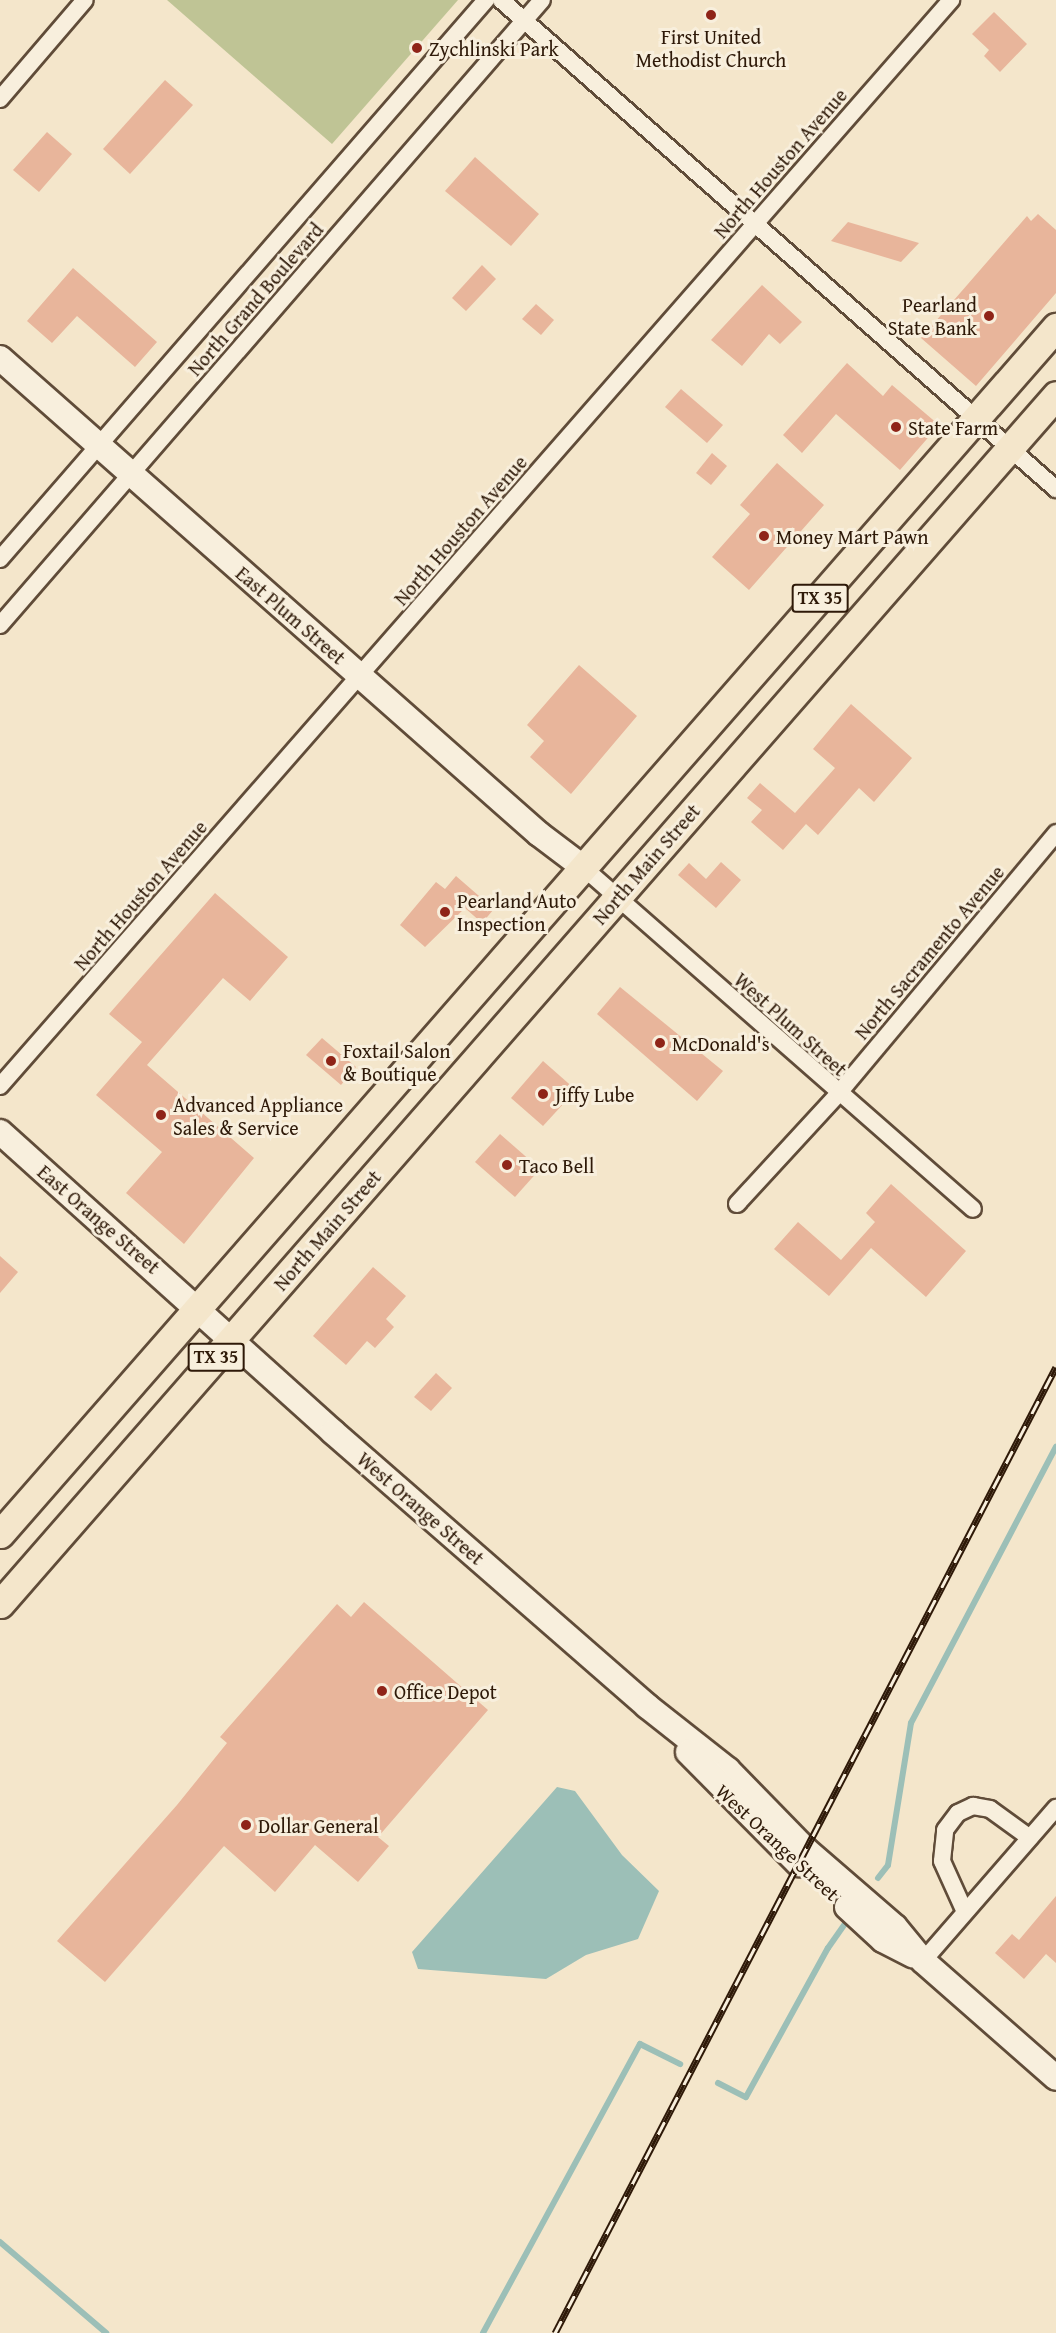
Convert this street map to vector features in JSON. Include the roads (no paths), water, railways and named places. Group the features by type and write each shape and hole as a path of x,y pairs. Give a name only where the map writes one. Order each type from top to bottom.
{"main road":[{"name":"TX 35","path":"0,1534 1056,327"},
{"name":"North Main Street","path":"0,1604 1056,396"}],"street":[{"path":"0,99 86,0"},
{"name":"North Grand Boulevard","path":"0,559 486,0"},
{"path":"501,0 1056,489"},
{"name":"North Grand Boulevard","path":"0,625 542,0"},
{"name":"North Houston Avenue","path":"0,1086 951,0"},
{"name":"East Plum Street","path":"0,358 130,475 584,868"},
{"name":"North Sacramento Avenue","path":"736,1204 838,1094 1056,833"},
{"name":"West Plum Street","path":"584,868 838,1094 973,1209"},
{"name":"East Orange Street","path":"0,1132 171,1282 196,1310"},
{"name":"West Orange Street","path":"196,1310 647,1706 753,1822 884,1940 923,1961 1056,2078"},
{"path":"965,1912 955,1897 941,1853 945,1830 958,1814 973,1806 990,1809 1030,1838"},
{"path":"923,1961 1056,1808"}],"water":[{"path":"557,1787 575,1791 622,1855 659,1891 638,1939 586,1955 546,1979 418,1969 412,1952"}],"waterway":[{"path":"878,1878 888,1865 911,1723 1056,1447"},
{"path":"718,2083 746,2097 828,1948 850,1917"},
{"path":"483,2333 640,2044 680,2064"},
{"path":"0,2242 106,2333"}],"railway":[{"path":"555,2333 1056,1367"}],"place":[{"name":"First United Methodist Church","path":"711,15"},
{"name":"Zychlinski Park","path":"417,48"},
{"name":"Pearland State Bank","path":"989,316"},
{"name":"State Farm","path":"896,427"},
{"name":"Money Mart Pawn","path":"764,536"},
{"name":"Pearland Auto Inspection","path":"445,912"},
{"name":"McDonald's","path":"660,1043"},
{"name":"Foxtail Salon & Boutique","path":"331,1061"},
{"name":"Jiffy Lube","path":"543,1094"},
{"name":"Advanced Appliance Sales & Service","path":"161,1115"},
{"name":"Taco Bell","path":"507,1165"},
{"name":"Office Depot","path":"382,1691"},
{"name":"Dollar General","path":"246,1825"}]}
